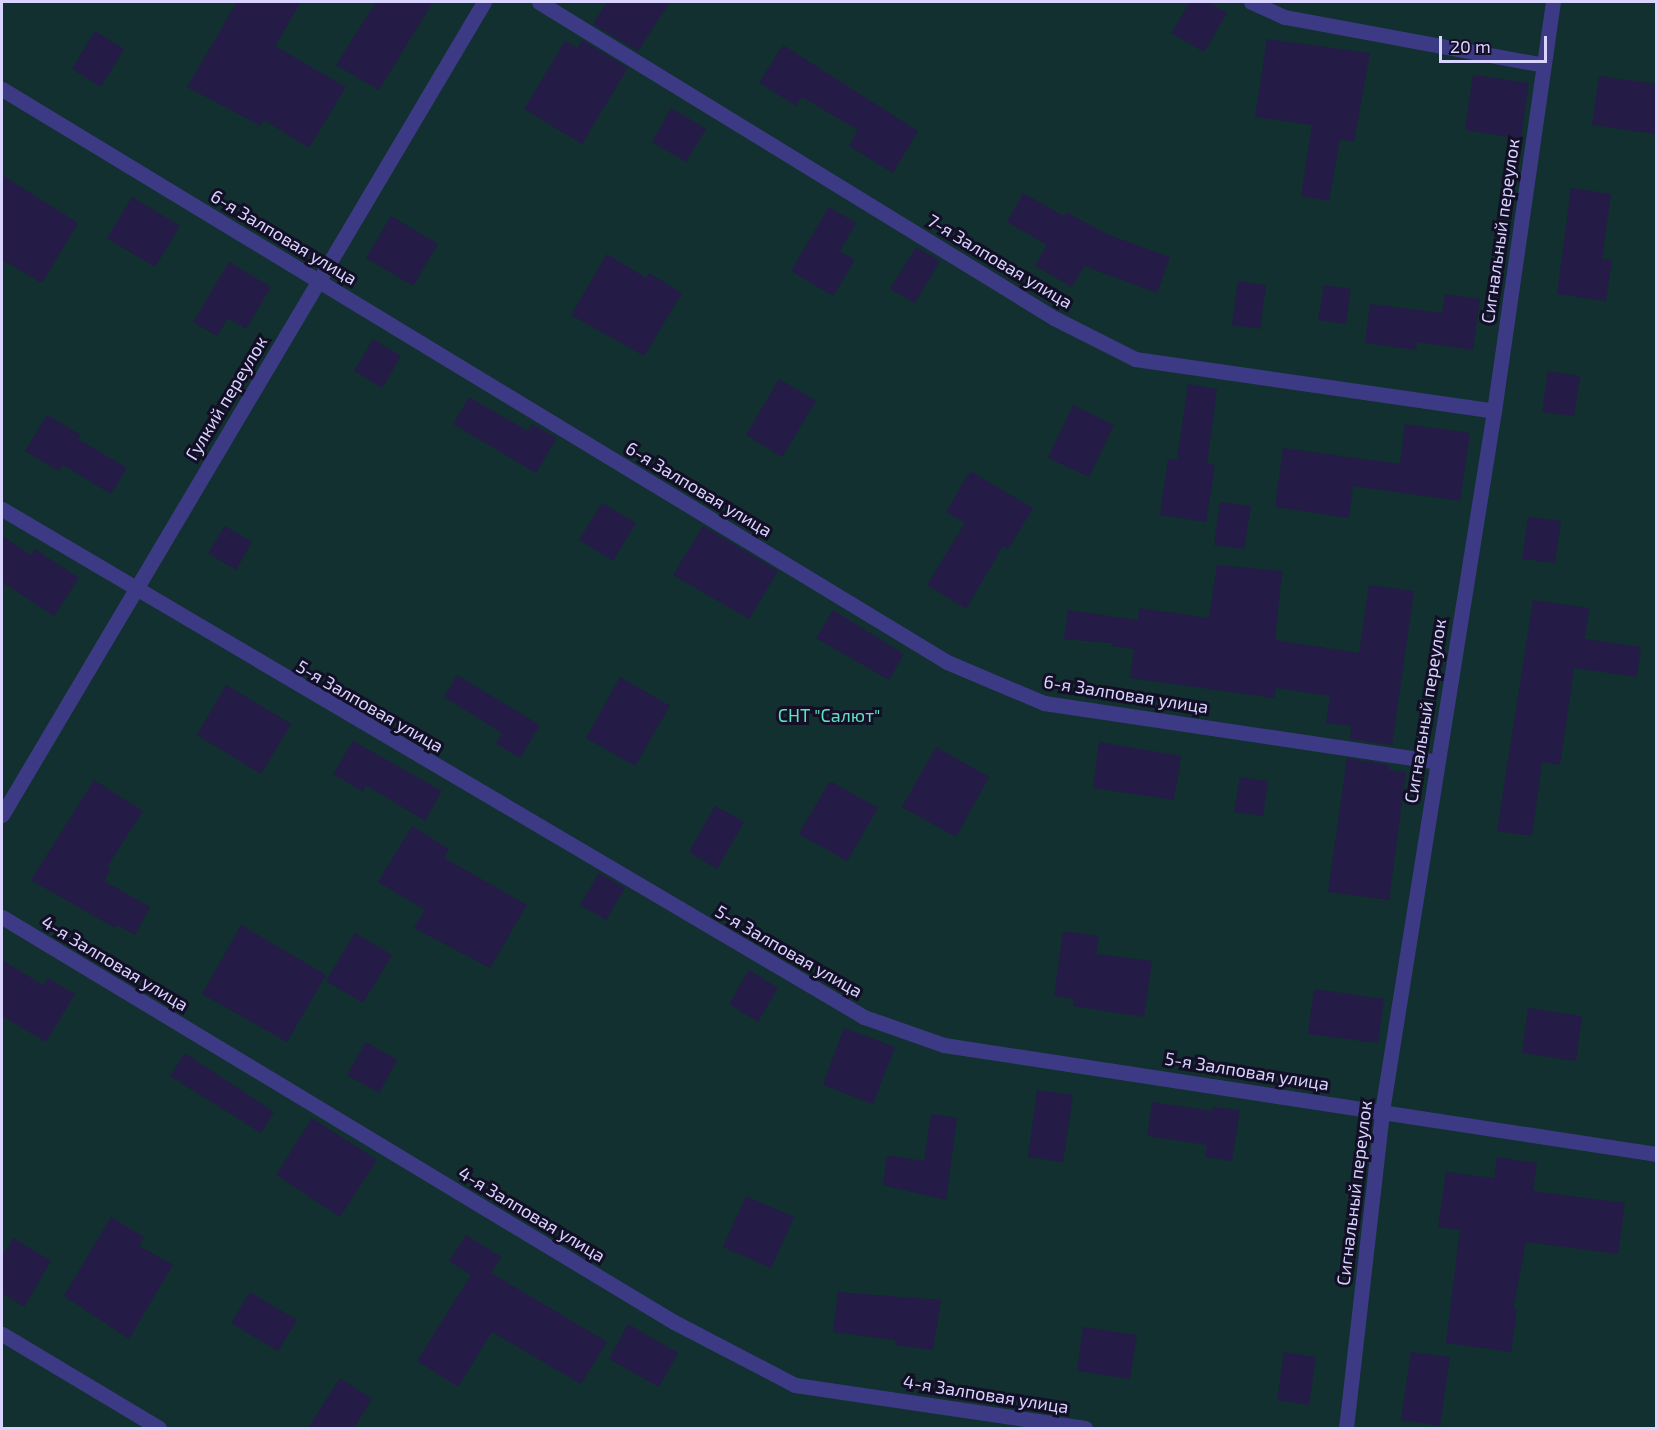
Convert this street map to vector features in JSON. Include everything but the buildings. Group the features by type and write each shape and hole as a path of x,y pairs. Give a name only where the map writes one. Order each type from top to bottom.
{"street":[{"name":"Гулкий переулок","path":"2,815 133,589 484,2"},
{"name":"7-я Залповая улица","path":"538,2 1054,318 1135,359 1494,411"},
{"path":"1251,2 1285,17 1543,65"},
{"name":"Сигнальный переулок","path":"1346,1428 1382,1111 1494,411 1553,2"},
{"name":"6-я Залповая улица","path":"2,89 946,662 1044,704 1437,762"},
{"name":"5-я Залповая улица","path":"2,509 133,589 864,1017 944,1045 1656,1154"},
{"name":"4-я Залповая улица","path":"2,917 674,1322 795,1385 1084,1428"},
{"path":"2,1334 159,1428"}],"green space":[{"name":"СНТ \"Салют\"","path":"2,2 1656,2 1656,1428 2,1428"}]}
